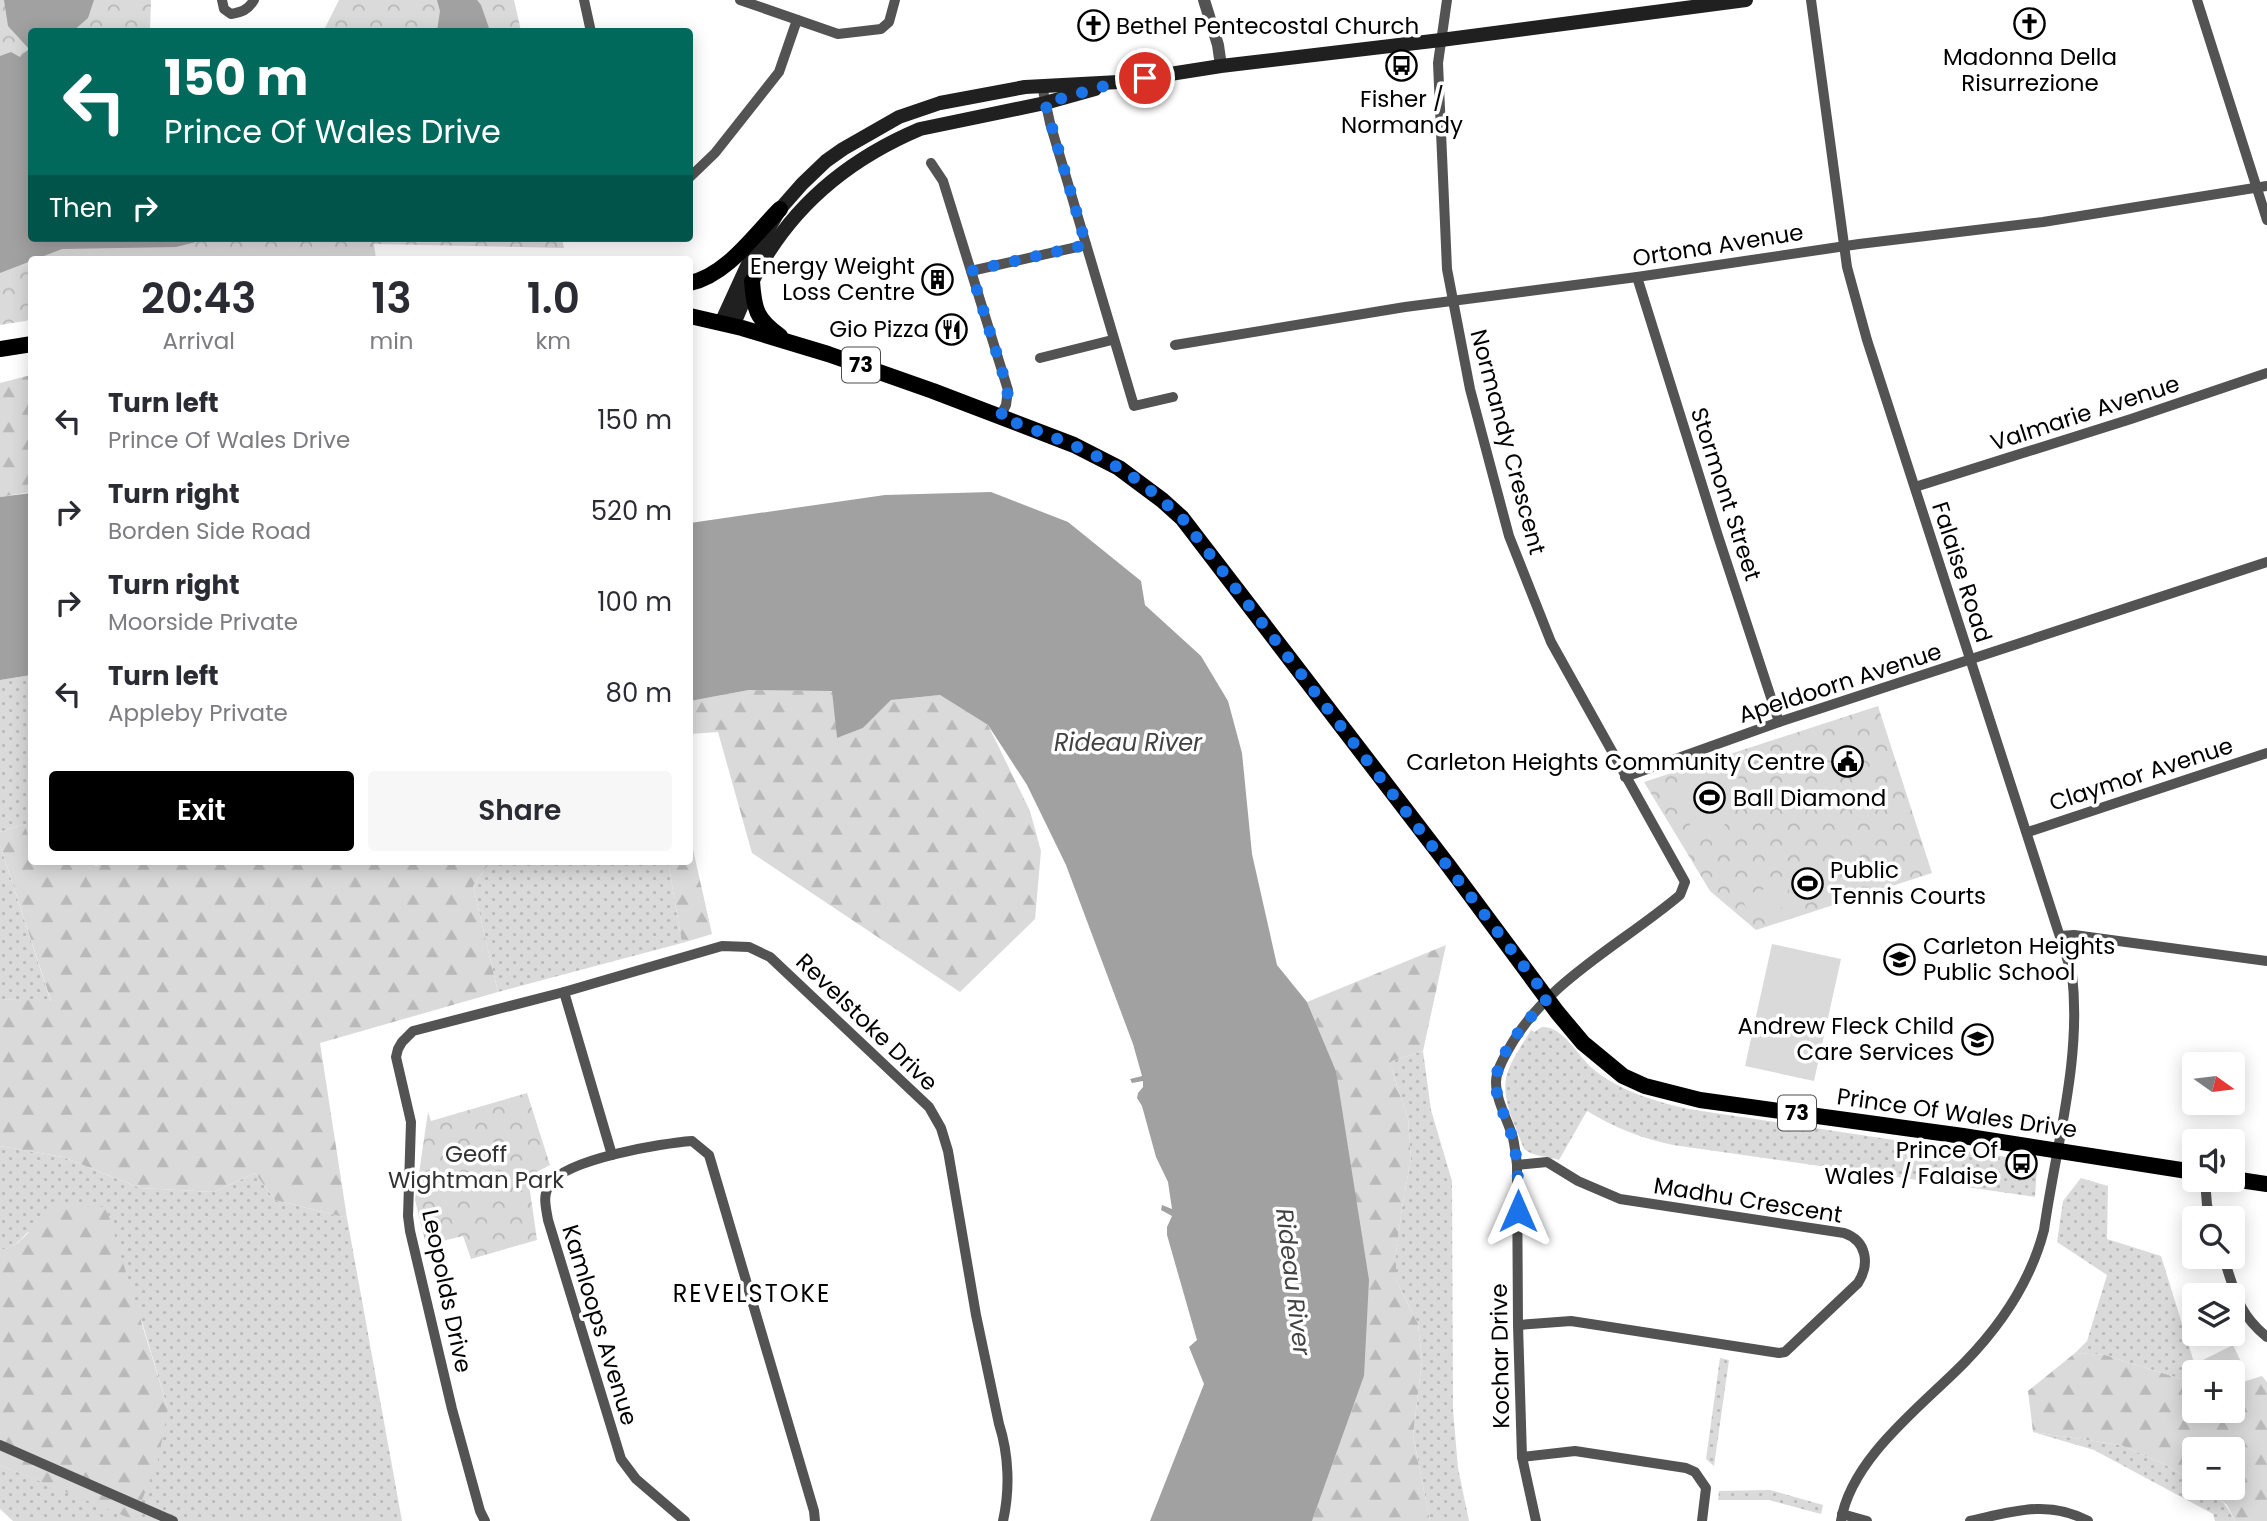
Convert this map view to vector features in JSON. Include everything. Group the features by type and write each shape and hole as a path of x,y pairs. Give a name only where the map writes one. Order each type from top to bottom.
{"main road":[{"path":"693,283 729,261 826,161 899,117 940,103 1012,89 1119,82 1222,65 1441,40 1746,0"},
{"path":"727,325 766,256 805,206 852,164 920,129 1045,103 1119,82"},
{"path":"843,149 852,164"},
{"path":"727,325 748,264 780,209"},
{"path":"752,281 756,313 768,327 787,341"},
{"name":"Prince Of Wales Drive","path":"693,317 787,341 933,391 1074,445 1119,468 1162,500 1182,518 1583,1043 1623,1076 1673,1095 2182,1170"},
{"path":"0,349 28,345"},
{"path":"2245,1181 2267,1184"}],"street":[{"path":"222,0 224,9 231,14 249,8 254,0"},
{"path":"584,0 589,28"},
{"path":"740,0 838,34 881,29 889,22 895,0"},
{"path":"1204,0 1222,65"},
{"name":"Normandy Crescent","path":"1447,0 1438,63 1447,269 1470,390 1509,536 1551,642 1685,882 1684,889 1674,900 1548,998"},
{"name":"Falaise Road","path":"1811,0 1847,267 1867,340 2072,974 2075,1032 2057,1150"},
{"path":"2197,0 2262,188 2267,220"},
{"path":"693,174 715,153 779,72 797,20"},
{"path":"1042,86 1112,340 1134,406 1173,397"},
{"path":"931,163 943,181 1008,390 1006,405 1000,417"},
{"name":"Ortona Avenue","path":"1175,345 1405,307 1637,277 1844,246 2043,222 2262,188"},
{"path":"971,271 1086,245"},
{"name":"Stormont Street","path":"1637,277 1779,722"},
{"path":"1040,358 1112,340"},
{"name":"Valmarie Avenue","path":"1915,487 2267,373"},
{"name":"Apeldoorn Avenue","path":"1625,777 1779,722 2267,562"},
{"name":"Claymor Avenue","path":"2028,832 2267,753"},
{"path":"2060,936 2074,935 2267,961"},
{"name":"Revelstoke Drive","path":"414,1031 564,992 722,946 749,947 771,957 929,1107 941,1128 948,1151 976,1315 1004,1440 1008,1488 1003,1521"},
{"path":"564,992 612,1155"},
{"name":"Kochar Drive","path":"1536,1521 1522,1457 1517,1165 1513,1140 1496,1080 1512,1043 1548,998"},
{"name":"Leopolds Drive","path":"414,1031 402,1042 396,1053 411,1122 408,1216 410,1231 452,1409 485,1521"},
{"name":"Kamloops Avenue","path":"685,1521 636,1479 621,1459 548,1220 544,1198 551,1182 561,1173 612,1155 668,1142 692,1141 709,1155 815,1521"},
{"path":"1867,1521 1841,1518 1864,1465 1967,1360 1998,1324 2024,1283 2038,1253 2057,1150"},
{"name":"Madhu Crescent","path":"1517,1165 1547,1162 1578,1181 1620,1199 1844,1233 1853,1236 1861,1244 1865,1255 1863,1275 1858,1283 1785,1352 1571,1321 1518,1325"},
{"path":"2227,1269 2240,1307 2251,1324 2267,1337"},
{"path":"0,1445 173,1521"},
{"path":"1522,1457 1575,1451 1686,1468 1695,1472 1706,1488 1702,1521"},
{"path":"1970,1521 2036,1507 2088,1521"}],"green space":[{"path":"0,0 151,0 150,28 28,28 28,242 563,242 564,248 374,244 376,256 28,256 28,320 0,325"},
{"path":"339,0 514,0 520,28 325,28"},
{"path":"28,376 28,492 0,497 0,383"},
{"path":"28,675 28,836 25,824 0,832 0,680"},
{"path":"749,690 833,691 837,738 863,728 891,700 940,695 988,725 1030,811 1041,851 1035,919 960,992 752,853 718,732 693,734 693,700"},
{"path":"1878,706 1932,873 1756,930 1710,891 1644,782"},
{"name":"Ball Diamond","path":"1734,761 1740,784 1734,811 1719,833 1695,843 1678,781 1680,778"},
{"path":"25,824 28,836 28,865 488,865 473,886 498,992 320,1043 347,1218 275,1200 255,1173 214,1192 140,1188 63,1157 0,1146 0,999 51,1001 0,845 0,832"},
{"path":"0,845 51,1002 0,999"},
{"path":"693,849 712,934 682,943 669,865 693,865"},
{"name":"Public Tennis Courts","path":"1820,859 1831,896 1794,907 1783,870"},
{"path":"488,865 669,865 682,943 498,992 473,886"},
{"path":"1777,885 1784,907 1749,919 1742,896"},
{"path":"1772,944 1841,959 1814,1081 1745,1066"},
{"path":"1446,945 1423,1051 1390,1064 1408,1119 1411,1158 1396,1254 1396,1280 1418,1324 1422,1360 1413,1435 1430,1521 1312,1521 1364,1376 1336,1071 1307,1002"},
{"path":"1542,1027 1557,1031 1602,1076 1650,1099 1688,1109 2020,1159 2037,1169 2035,1197 1673,1145 1628,1132 1587,1111 1559,1160 1532,1154 1524,1149 1513,1122 1505,1083 1512,1063 1531,1030 1534,1032"},
{"path":"1423,1051 1431,1110 1452,1181 1453,1410 1458,1468 1469,1521 1430,1521 1413,1435 1422,1360 1418,1324 1396,1280 1396,1254 1411,1158 1408,1119 1390,1064"},
{"name":"Geoff Wightman Park","path":"527,1093 550,1165 535,1173 529,1184 537,1240 471,1259 463,1236 426,1245 415,1200 428,1112 431,1121"},
{"path":"0,1146 63,1157 140,1188 214,1192 255,1173 275,1200 347,1218 402,1521 13,1521 0,1509 0,1465 134,1519 168,1409 142,1322 28,1232 12,1246 0,1250"},
{"path":"2081,1178 2108,1186 2107,1239 2161,1256 2182,1324 2182,1346 2189,1346 2193,1360 2182,1360 2182,1379 2105,1355 2075,1353 2087,1341 2107,1275 2057,1242 2063,1201"},
{"path":"49,1205 106,1207 168,1409 158,1460 134,1520 0,1465 0,1250 22,1239"},
{"path":"2233,1346 2240,1360 2203,1360"},
{"path":"2075,1353 2105,1355 2182,1379 2182,1423 2245,1423 2245,1381 2262,1376 2267,1382 2267,1521 2235,1521 2227,1505 2220,1500 2245,1500 2245,1437 2182,1437 2182,1475 2121,1445 2033,1432 2028,1391"},
{"path":"1720,1358 1729,1360 1714,1466 1706,1459"},
{"path":"2033,1432 2121,1445 2182,1475 2182,1497 2094,1450"},
{"path":"1770,1490 1823,1505 1821,1514 1769,1500 1718,1500 1719,1491"},
{"path":"2187,1500 2220,1500 2235,1521 2215,1521 2213,1514"}],"water":[{"path":"4,0 94,0 88,18 76,28 28,28 28,48 8,26"},
{"path":"437,0 477,0 489,28 437,28 440,11"},
{"path":"28,50 28,242 196,242 176,247 62,249 44,256 28,256 28,262 0,273 0,56 11,52 20,57"},
{"name":"Rideau River","path":"991,492 1068,522 1141,581 1145,605 1201,656 1228,701 1242,753 1252,854 1277,965 1307,1002 1336,1071 1369,1280 1364,1376 1312,1521 1150,1521 1204,1384 1189,1347 1197,1340 1167,1235 1172,1216 1161,1210 1162,1205 1172,1209 1168,1182 1156,1157 1142,1106 1137,1098 1143,1081 1132,1083 1130,1079 1142,1076 1133,1044 1066,865 1027,785 988,725 940,695 891,700 863,728 837,738 832,691 749,690 693,700 693,523 885,495"},
{"path":"28,493 28,675 0,680 0,497"}],"place":[{"name":"Madonna Della Risurrezione","path":"2030,23"},
{"name":"Bethel Pentecostal Church","path":"1093,26"},
{"name":"Fisher / Normandy","path":"1402,65"},
{"name":"Energy Weight Loss Centre","path":"938,279"},
{"name":"Gio Pizza","path":"952,329"},
{"name":"Carleton Heights Community Centre","path":"1848,762"},
{"name":"Ball Diamond","path":"1710,798"},
{"name":"Public Tennis Courts","path":"1807,883"},
{"name":"Carleton Heights Public School","path":"1900,959"},
{"name":"Andrew Fleck Child Care Services","path":"1977,1039"},
{"name":"Prince Of Wales / Falaise","path":"2021,1163"}],"district":[{"name":"REVELSTOKE","path":"752,1294"}],"route":[{"path":"1145,78 1119,82 1045,103 1086,245 971,271 1008,390 1006,405 1000,417 1074,445 1119,468 1182,518 1548,998 1512,1043 1496,1080 1513,1140 1517,1165 1518,1211"}]}
